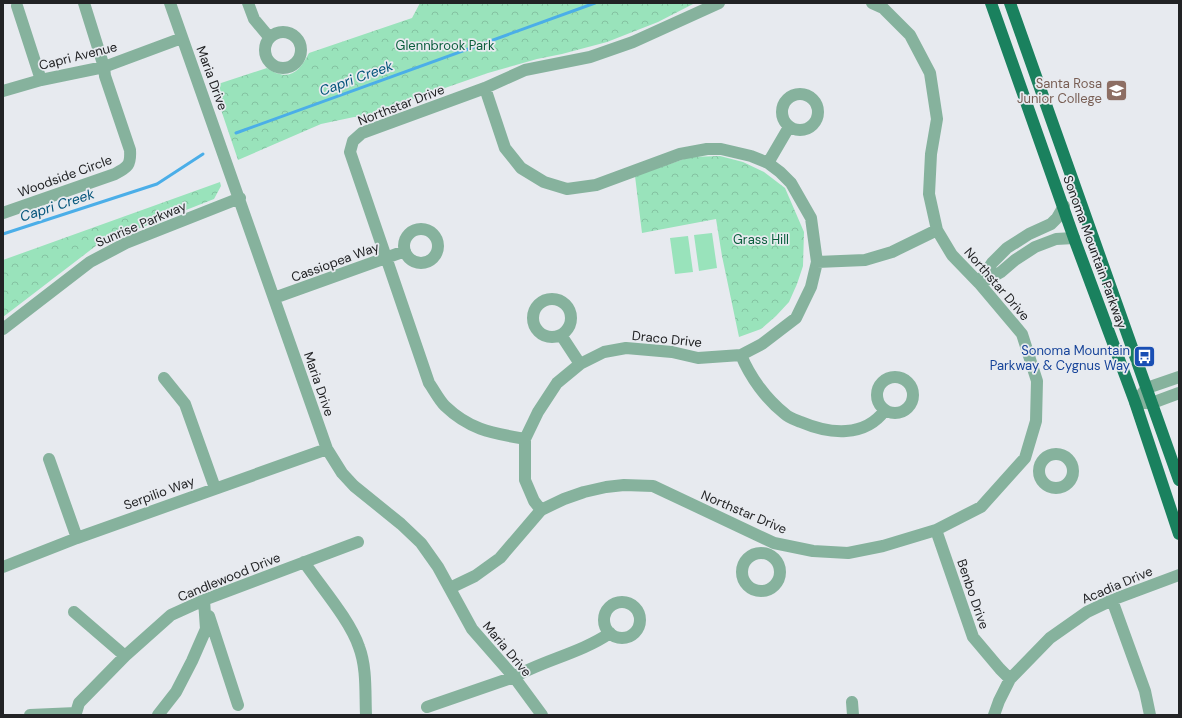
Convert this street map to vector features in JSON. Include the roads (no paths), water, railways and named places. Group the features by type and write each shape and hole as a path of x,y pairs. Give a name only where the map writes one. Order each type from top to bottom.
{"main road":[{"name":"Sonoma Mountain Parkway","path":"991,3 1064,206 1074,238 1135,402 1179,534"},
{"name":"Sonoma Mountain Parkway","path":"1010,3 1179,480"},
{"path":"1032,119 1073,208 1088,222 1074,238"}],"street":[{"path":"84,3 104,67"},
{"name":"Maria Drive","path":"170,3 240,198 327,449 342,473 354,486 422,543 438,567 472,629 514,677 542,715"},
{"path":"248,3 254,19 269,38"},
{"name":"Northstar Drive","path":"525,439 488,432 468,424 444,405 429,382 350,152 353,141 362,133 485,88 525,70 590,57 633,42 718,3"},
{"name":"Northstar Drive","path":"450,588 475,576 500,558 541,510 564,499 584,492 606,487 624,485 653,486 774,542 813,551 848,553 883,546 936,530 981,507 1025,458 1036,421 1038,381 1022,334 980,283 952,255 937,230 929,194 931,154 937,119 930,73 910,35 883,8 872,3"},
{"path":"17,6 41,80"},
{"name":"Capri Avenue","path":"3,91 41,80 104,67 182,38"},
{"name":"Woodside Circle","path":"3,213 115,174 126,168 130,161 130,150 105,76 104,67"},
{"name":"Draco Drive","path":"485,88 504,148 520,168 544,182 567,189 596,185 680,154 707,149 721,149 746,155 768,164 780,172 791,183 811,218 817,262 811,287 796,318 762,344 742,355 698,358 672,352 626,348 604,352 580,364 557,383 538,412 525,439 525,480 534,501 541,510"},
{"path":"768,164 789,127"},
{"name":"Sunrise Parkway","path":"3,329 90,262 126,243 240,198"},
{"path":"980,283 992,263 1007,248 1028,234 1051,224 1057,218 1064,206"},
{"path":"817,262 865,260 892,252 937,230"},
{"path":"980,283 1000,272 1035,247 1056,239 1074,238"},
{"name":"Cassiopea Way","path":"274,298 405,251"},
{"path":"561,335 580,364"},
{"path":"742,355 746,366 764,394 786,415 813,427 842,432 864,428 879,419 885,410"},
{"path":"1135,402 1147,388 1179,377"},
{"path":"164,378 185,404 215,488"},
{"path":"1135,402 1152,403 1179,393"},
{"name":"Serpilio Way","path":"3,567 215,488 327,449"},
{"path":"1025,458 1040,464"},
{"path":"49,459 78,538"},
{"name":"Benbo Drive","path":"936,530 973,637 1010,679"},
{"name":"Candlewood Drive","path":"30,715 80,714 79,703 125,656 171,615 204,600 358,542"},
{"path":"769,555 774,542"},
{"path":"304,562 349,626 360,648 366,715"},
{"name":"Acadia Drive","path":"994,715 1010,679 1050,638 1087,612 1112,600 1179,575"},
{"path":"204,600 238,706"},
{"path":"158,715 176,692 206,629 204,600"},
{"path":"1112,600 1145,690 1150,715"},
{"path":"74,612 125,656"},
{"path":"427,707 514,677 527,670 597,642 610,633"},
{"path":"852,702 853,715"}],"waterway":[{"name":"Capri Creek","path":"236,133 595,3"},
{"name":"Capri Creek","path":"3,234 157,184 203,154"}],"place":[{"name":"Santa Rosa Junior College","path":"1117,90"},
{"name":"Sonoma Mountain Parkway & Cygnus Way","path":"1145,357"}],"park label":[{"name":"Glennbrook Park","path":"445,45"},
{"name":"Grass Hill","path":"761,239"}]}
